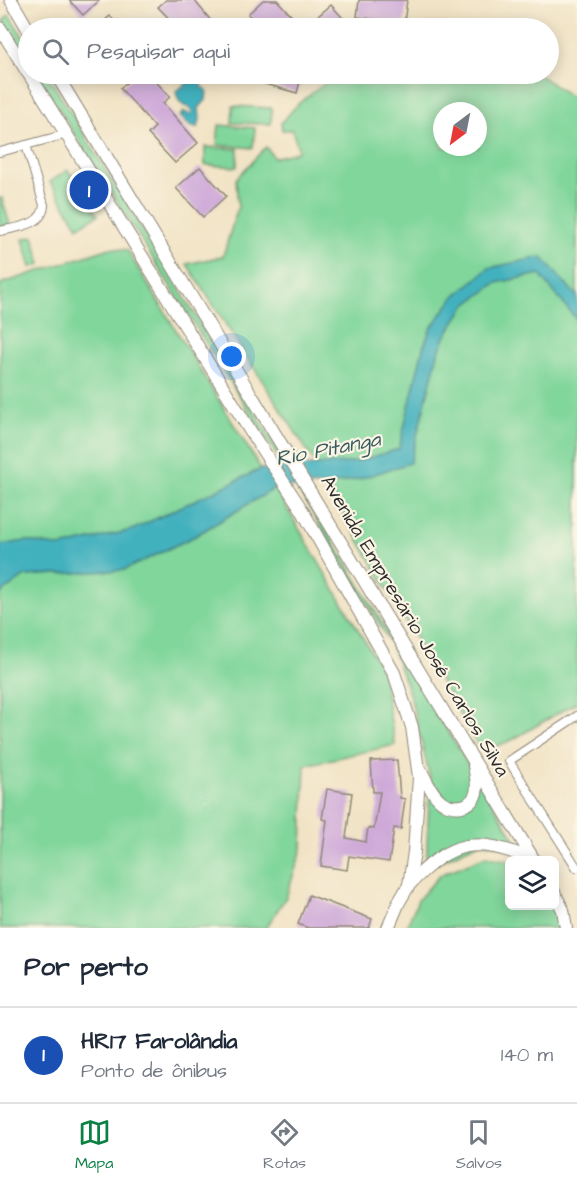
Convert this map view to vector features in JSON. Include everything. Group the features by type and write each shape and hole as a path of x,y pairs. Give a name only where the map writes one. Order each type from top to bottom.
{"main road":[{"path":"11,0 22,18"},
{"name":"Avenida Empresário José Carlos Silva","path":"0,27 18,56"},
{"name":"Avenida Empresário José Carlos Silva","path":"36,84 254,437 302,510 394,673 412,727 419,768 409,885 388,928"},
{"name":"Avenida Empresário José Carlos Silva","path":"62,84 531,856"},
{"path":"419,768 433,792 446,804 456,807 466,805 477,793 472,758"},
{"path":"409,885 435,860 465,847 489,845 502,847 523,856"},
{"path":"559,901 566,928"}],"street":[{"path":"0,152 67,134"},
{"path":"0,231 40,219 42,214 44,205 26,145"},
{"path":"577,717 509,761 577,868"}],"green space":[{"path":"9,15 18,29 18,45 3,21"},
{"path":"43,84 53,84 521,849 481,842 426,868 430,778 411,699 391,644 304,499"},
{"path":"324,84 552,84 577,101 577,296 541,257 490,268 454,297 431,328 423,348 399,449 356,462 317,466 187,264 223,256 238,207 236,179 266,147 274,158 299,151 292,130 282,130 281,123 298,104"},
{"path":"233,106 272,108 271,124 232,123"},
{"path":"219,125 255,128 253,148 217,145"},
{"path":"205,147 238,149 237,167 205,165"},
{"path":"68,170 98,215 78,227 50,182"},
{"path":"0,198 2,198 10,225 0,228"},
{"path":"33,236 41,264 31,267 23,239"},
{"path":"110,248 127,250 261,469 132,530 61,547 26,541 0,545 0,284"},
{"path":"540,274 577,320 577,702 512,740 494,747 477,744 327,485 359,479 410,462 438,353 447,333 465,306 496,283"},
{"path":"275,488 382,670 395,745 305,765 302,849 286,897 266,928 0,928 0,594 25,576 124,570 195,536"},
{"path":"486,856 505,860 505,910 554,910 559,928 406,928 418,900 440,875"}],"water":[{"path":"186,84 202,84 201,86 207,90 206,100 199,108 198,127 191,127 180,116 184,112 191,115 192,111 180,102 176,91"},
{"name":"Rio Pitanga","path":"541,257 577,296 577,320 539,274 496,283 465,306 447,333 438,353 410,463 359,479 327,485 275,488 195,536 124,570 25,576 0,594 0,545 26,541 61,547 132,530 261,469 356,462 399,449 423,348 431,328 454,297 489,268"}],"building":[{"path":"69,0 100,0 83,15"},
{"path":"166,0 194,0 209,18 168,18 158,7"},
{"path":"263,0 277,0 293,18 252,18 248,14"},
{"path":"359,0 407,0 405,18 357,17"},
{"path":"331,5 343,18 316,18"},
{"path":"125,84 158,84 170,97 163,103 198,143 175,163 148,134 155,127 120,88"},
{"path":"265,84 299,84 297,93"},
{"path":"200,167 226,196 203,217 176,188"},
{"path":"397,760 400,798 405,799 401,829 394,828 389,862 349,856 347,870 321,866 327,820 322,819 327,789 352,793 346,838 366,842 368,828 374,829 380,792 373,792 371,761"},
{"path":"309,895 372,919 369,928 308,928 298,924"}],"place":[{"name":"HR17 Farolândia","path":"89,190"}]}
